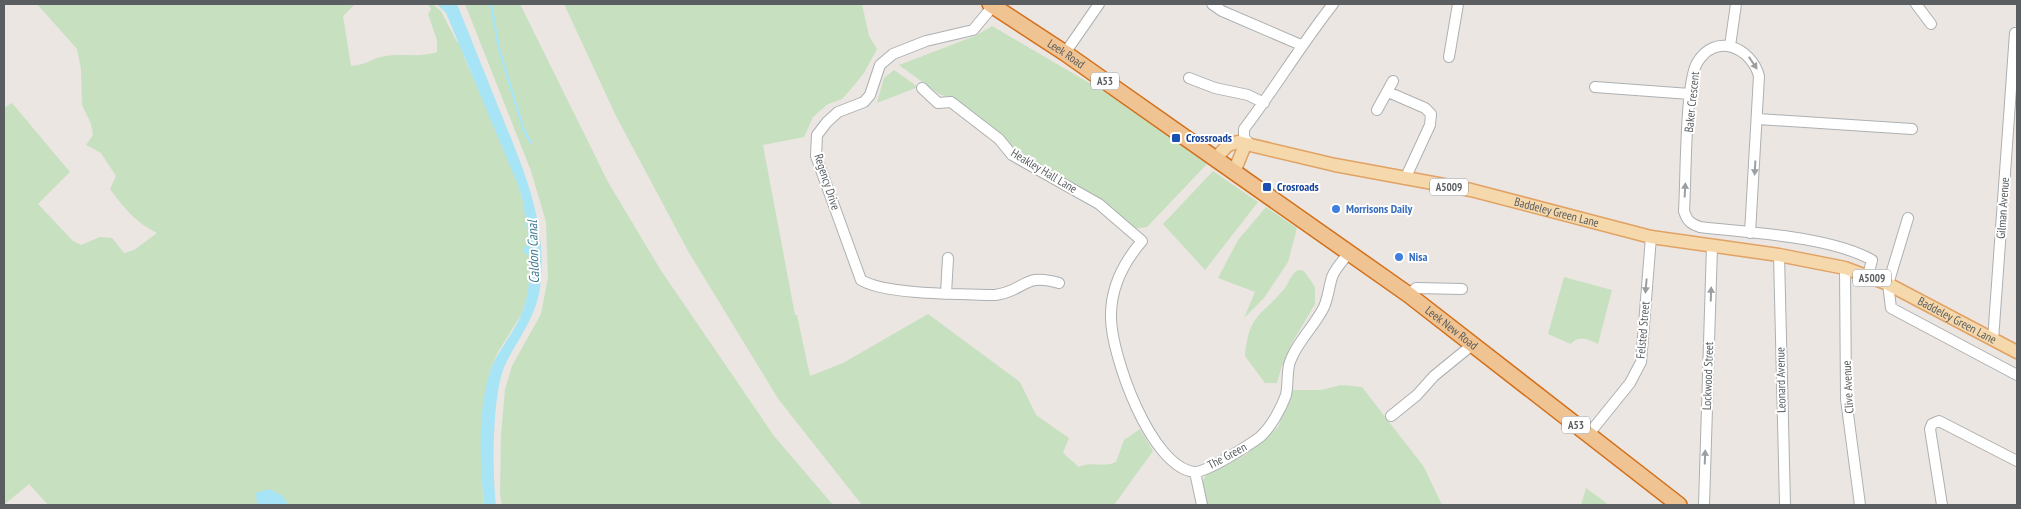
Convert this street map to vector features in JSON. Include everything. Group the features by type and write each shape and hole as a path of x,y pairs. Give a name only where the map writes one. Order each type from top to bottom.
{"highway":[{"name":"Leek Road","path":"991,5 1065,53 1216,160"},
{"name":"Leek New Road","path":"1216,160 1409,295 1679,505"}],"main road":[{"name":"Baddeley Green Lane","path":"1216,160 1228,145 1238,142 1405,179 1471,190 1651,237 1779,255 1845,268 1888,284 2017,352"},
{"path":"1234,172 1247,145"}],"street":[{"path":"1065,53 1099,4"},
{"path":"1212,4 1222,11 1301,45"},
{"path":"1247,145 1244,129 1264,103 1301,45 1332,4"},
{"path":"1449,57 1458,4"},
{"path":"1736,4 1730,46 1744,51 1756,66 1759,76 1750,233"},
{"path":"1916,4 1931,24"},
{"name":"Regency Drive","path":"991,5 973,30 926,41 893,54 880,65 870,95 864,102 838,112 817,135 816,156 861,280 870,285 946,294 1006,294 1028,282 1042,278 1059,283"},
{"name":"Gilman Avenue","path":"1993,340 2016,47 2015,33"},
{"name":"Baker Crescent","path":"1704,227 1692,224 1686,218 1684,211 1690,94 1696,63 1709,50 1730,46"},
{"path":"1189,78 1214,88 1248,95 1264,103"},
{"path":"1377,110 1393,81"},
{"path":"1595,87 1690,94"},
{"name":"Heakley Hall Lane","path":"922,88 938,102 951,102 999,139 1012,155 1099,204 1142,241"},
{"path":"1388,92 1425,108 1431,114 1430,125 1405,179"},
{"path":"1758,119 1912,129"},
{"path":"1908,218 1888,284 1891,308 2017,375"},
{"path":"1704,227 1821,243 1863,255 1872,260 1868,276"},
{"name":"Lockwood Street","path":"1704,227 1707,245 1704,505"},
{"name":"Felsted Street","path":"1588,435 1630,383 1641,362 1651,237"},
{"name":"The Green","path":"1142,241 1126,259 1115,286 1111,318 1114,347 1146,429 1163,452 1184,469 1195,472 1239,451 1262,436 1276,417 1286,395 1290,364 1324,306 1332,275 1349,253"},
{"name":"Leonard Avenue","path":"1779,255 1785,505"},
{"path":"946,294 948,258"},
{"name":"Clive Avenue","path":"1845,268 1846,399 1860,505"},
{"path":"1409,295 1416,288 1462,290"},
{"path":"1393,410 1417,395 1434,376 1472,345"},
{"path":"1942,505 1930,430 1932,424 1939,421 2016,458"},
{"path":"1195,472 1202,505"}],"green space":[{"path":"37,4 355,4 343,16 351,66 385,56 424,55 437,52 437,40 428,14 431,9 428,4 432,4 441,11 457,42 466,42 464,57 505,150 523,202 528,224 529,242 523,252 529,254 527,298 521,315 498,352 490,371 482,485 484,505 48,505 29,484 4,505 4,108 12,103 70,172 38,204 73,241 81,245 100,237 112,238 124,253 134,250 157,233 136,219 120,203 110,189 116,176 101,153 86,145 93,135 91,124 82,105 81,69 77,49"},
{"path":"465,4 520,4 608,182 660,269 774,436 833,505 502,505 500,494 501,436 505,389 512,366 541,314 548,277 546,222 531,171"},
{"path":"564,4 862,4 869,36 877,49 864,73 842,99 828,104 813,117 804,137 763,145 795,315 797,315 810,376 843,363 928,314 1020,382 1036,415 1069,438 1063,453 1079,467 1116,462 1124,440 1140,429 1153,451 1114,505 862,505 779,400 688,251 616,116"},
{"path":"992,26 1125,104 1207,164 1147,227 1133,229 1014,153 955,99 939,94 899,65 975,36"},
{"path":"894,70 918,87 877,103 884,78"},
{"path":"1213,171 1258,202 1205,270 1163,224"},
{"path":"1266,207 1297,228 1288,262 1264,298 1244,318 1255,292 1218,278 1238,240"},
{"path":"1299,270 1304,271 1315,287 1315,304 1292,343 1281,368 1277,383 1265,383 1245,356 1250,331 1253,323 1285,288 1294,273"},
{"path":"1564,277 1612,290 1598,344 1577,339 1571,344 1548,334"},
{"path":"1341,385 1362,387 1424,467 1442,505 1206,505 1201,484 1206,475 1245,455 1278,427 1293,390 1321,390"},
{"path":"1586,488 1609,505 1581,505"}],"water":[{"name":"Caldon Canal","path":"437,4 457,4 526,179 538,221 541,243 542,265 538,298 531,318 506,363 501,375 498,392 494,432 496,505 484,505 481,472 483,404 493,364 518,322 524,308 528,292 529,255 523,252 523,248 529,244 523,201 518,185 446,13"},
{"path":"269,489 283,496 288,505 257,505 256,493"}],"waterway":[{"path":"491,4 499,49 524,131 531,143"}],"place":[{"name":"Crossroads","path":"1176,138"},
{"name":"Crosroads","path":"1267,187"},
{"name":"Morrisons Daily","path":"1336,209"},
{"name":"Nisa","path":"1399,257"}]}
